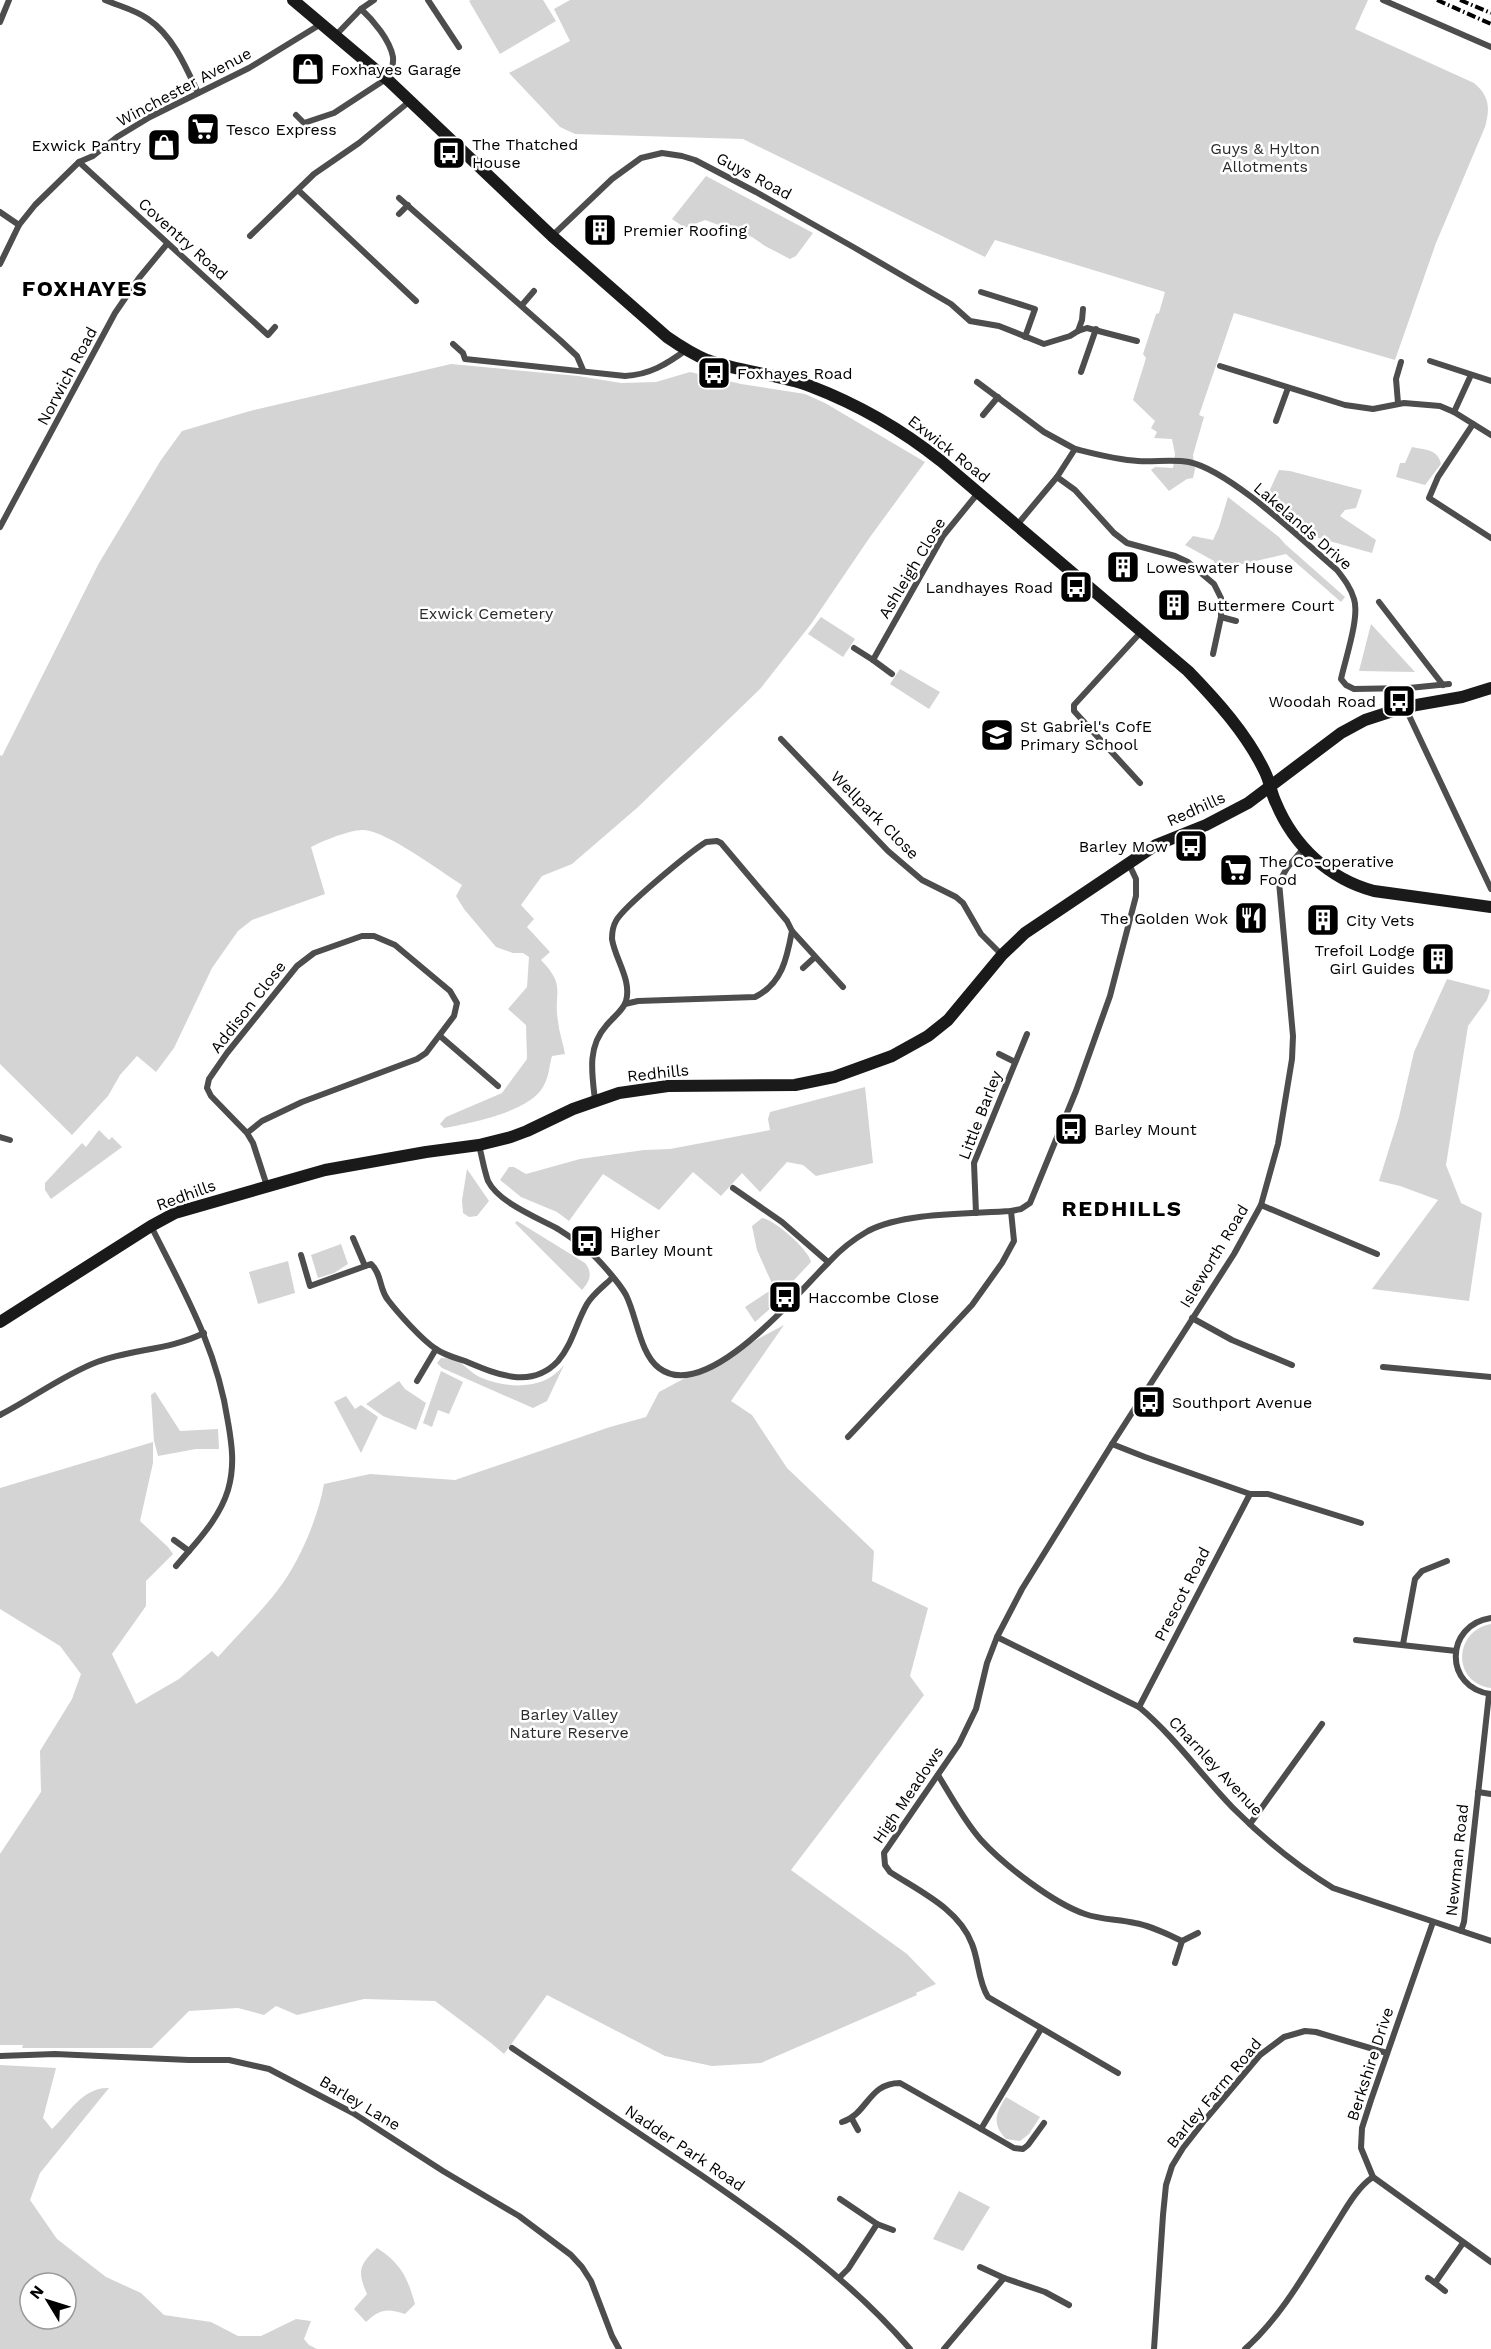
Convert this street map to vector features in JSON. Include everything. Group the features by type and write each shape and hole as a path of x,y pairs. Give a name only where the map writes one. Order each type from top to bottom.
{"street":[{"path":"0,22 9,0"},
{"path":"105,0 138,13 160,29 172,44 198,93"},
{"name":"Exwick Road","path":"293,0 387,80 552,236 646,321 686,350 709,360 808,385 906,434 1017,525 1188,671 1218,704 1236,726 1265,772 1276,803 1305,848 1332,874 1359,887 1395,895 1491,907"},
{"path":"335,37 361,9 374,0"},
{"path":"428,0 459,47"},
{"path":"1383,0 1491,46"},
{"path":"296,115 304,123 326,117 387,80 393,58 391,50 371,18 361,9"},
{"name":"Winchester Avenue","path":"0,264 19,225 35,205 79,162 93,156 117,137 150,117 249,68 321,24"},
{"path":"250,236 323,166 359,142 410,101"},
{"name":"Guys Road","path":"552,236 581,207 632,164 640,158 662,153 695,160 951,304 970,321 999,326 1044,344 1070,336 1078,331 1096,329"},
{"name":"Coventry Road","path":"79,162 268,336"},
{"path":"298,190 416,301"},
{"path":"399,198 577,356 583,370"},
{"path":"399,214 408,205"},
{"path":"0,212 19,225"},
{"name":"Norwich Road","path":"0,527 115,313 139,278 167,244"},
{"path":"522,305 534,291"},
{"path":"981,292 1035,309 1024,337"},
{"path":"1078,331 1083,309"},
{"path":"262,342 275,327"},
{"path":"1081,372 1096,329 1137,341"},
{"path":"453,344 463,353 465,359 625,376 641,376 663,366 686,350"},
{"path":"1430,361 1491,381"},
{"path":"1398,403 1396,379 1401,362"},
{"path":"1220,366 1345,405 1373,409 1398,403 1432,405 1454,412 1491,435"},
{"path":"1454,412 1471,375"},
{"name":"Lakelands Drive","path":"977,382 1044,432 1075,449 1135,461 1187,462 1202,466 1227,479 1330,564 1347,583 1356,607 1351,640 1341,679 1343,683 1354,689 1446,684 1379,602"},
{"path":"1276,421 1288,388"},
{"path":"983,415 998,397"},
{"path":"1473,424 1453,453 1428,498 1491,538"},
{"path":"1017,525 1056,477 1075,449"},
{"path":"1056,477 1075,490 1114,533 1127,543 1182,559 1196,567 1209,580 1221,598 1221,617 1213,654"},
{"name":"Ashleigh Close","path":"873,660 943,536 978,493"},
{"path":"1221,617 1236,621"},
{"path":"1140,783 1074,711 1074,705 1141,632"},
{"path":"854,648 892,674"},
{"name":"Redhills","path":"0,1322 151,1226 176,1213 325,1170 479,1145 526,1131 595,1100 619,1093 668,1086 795,1085 853,1071 892,1056 928,1036 948,1020 1002,955 1025,933 1128,862 1156,845 1206,825 1239,808 1341,733 1365,720 1405,707 1462,697 1491,688"},
{"path":"1405,707 1491,889"},
{"name":"Wellpark Close","path":"781,739 888,851 922,880 956,897 963,903 981,934 1002,955"},
{"path":"625,1005 626,982 612,938 615,922 627,908 706,842 717,841 787,921 792,931 843,987"},
{"name":"Isleworth Road","path":"997,1637 1022,1589 1234,1254 1261,1205 1278,1144 1292,1059 1293,1036 1279,882 1287,868 1305,848"},
{"path":"479,1145 489,1182 506,1200 582,1246 624,1292 649,1359 665,1372 685,1376 720,1362 767,1326 828,1262 854,1240 881,1226 913,1218 1011,1211 1021,1209 1030,1203 1076,1090 1110,996 1136,896 1136,879 1128,862"},
{"path":"595,1100 592,1069 594,1046 601,1032 625,1005 638,1001 754,997 769,989 781,974 787,960 792,931"},
{"name":"Addison Close","path":"247,1133 262,1120 302,1102 417,1059 426,1053 456,1012 457,1003 453,995 395,945 368,935 314,953 297,966 209,1079 207,1088 211,1096 247,1133 253,1143 267,1186"},
{"path":"803,968 815,957"},
{"name":"Little Barley","path":"976,1214 974,1163 1027,1034"},
{"path":"440,1036 498,1086"},
{"name":"Little Barley","path":"999,1054 1015,1062"},
{"path":"0,1137 10,1140"},
{"path":"733,1188 782,1222 828,1262"},
{"path":"1261,1205 1377,1254"},
{"path":"848,1437 942,1338 984,1288 1014,1241 1011,1211"},
{"path":"151,1226 204,1333 223,1393 233,1452 230,1482 220,1508 201,1538 176,1566"},
{"path":"353,1238 365,1266"},
{"path":"301,1256 310,1286 371,1264 377,1269 385,1298 436,1349 512,1378 538,1375 549,1370 568,1347 589,1302 612,1278"},
{"path":"1192,1318 1232,1340 1292,1365"},
{"path":"0,1415 72,1373 97,1362 158,1349 204,1333"},
{"path":"417,1381 436,1349"},
{"path":"1383,1367 1491,1377"},
{"path":"1112,1444 1250,1494 1268,1494 1361,1523"},
{"name":"Prescot Road","path":"1139,1707 1250,1494"},
{"path":"174,1540 189,1551"},
{"path":"1403,1644 1415,1579 1422,1571 1447,1561"},
{"path":"1356,1640 1456,1651 1467,1629 1481,1620 1491,1618"},
{"name":"Charnley Avenue","path":"997,1637 1139,1707 1156,1721 1250,1824 1316,1878 1333,1888 1491,1941"},
{"name":"High Meadows","path":"997,1637 987,1664 976,1709 959,1744 888,1846 884,1853 885,1865 890,1872 950,1913 959,1922 972,1943 982,1988 988,1997 1118,2073"},
{"name":"Newman Road","path":"1456,1651 1456,1663 1464,1679 1477,1691 1490,1694 1464,1922 1461,1931"},
{"path":"1250,1824 1322,1724"},
{"path":"938,1775 981,1839 1019,1873 1045,1892 1084,1914 1113,1921 1134,1922 1160,1930 1182,1941"},
{"name":"Newman Road","path":"1478,1792 1491,1794"},
{"name":"Berkshire Drive","path":"1373,2177 1361,2148 1362,2128 1433,1922"},
{"path":"1175,1963 1182,1941 1198,1934"},
{"path":"981,2129 1041,2029"},
{"name":"Barley Farm Road","path":"1154,2349 1166,2185 1172,2166 1200,2127 1260,2055 1284,2037 1305,2031 1316,2032 1387,2054"},
{"name":"Nadder Park Road","path":"512,2048 747,2207 839,2278 889,2324 910,2349"},
{"name":"Barley Lane","path":"0,2056 55,2054 229,2060 269,2069 354,2113 443,2171 519,2216 571,2255 591,2281 619,2349"},
{"path":"842,2122 852,2119 878,2088 887,2084 900,2083 1014,2148 1023,2149 1028,2145 1044,2123"},
{"path":"852,2119 858,2130"},
{"path":"1245,2349 1273,2321 1347,2207 1367,2181 1373,2177 1491,2262"},
{"path":"840,2199 877,2224 893,2230"},
{"path":"839,2278 848,2269 877,2224"},
{"path":"1435,2283 1463,2243"},
{"path":"980,2266 1004,2278 1045,2292 1069,2305"},
{"path":"944,2349 1004,2278"},
{"path":"1428,2278 1445,2291"}],"green space":[{"path":"543,0 556,21 500,54 469,1"},
{"name":"Guys & Hylton Allotments","path":"570,0 1368,0 1355,29 1474,83 1486,98 1488,114 1485,127 1436,243 1395,360 1234,313 1199,415 1204,417 1193,455 1195,469 1193,478 1187,479 1169,491 1151,470 1155,467 1173,468 1175,454 1172,439 1154,438 1157,432 1151,428 1155,421 1133,400 1146,358 1143,354 1165,292 995,240 985,257 743,139 575,134 560,127 509,73 570,41 554,9"},
{"path":"706,176 813,233 796,256 790,259 752,237 705,220 685,228 672,219"},
{"name":"Exwick Cemetery","path":"451,364 578,376 621,383 656,382 690,372 741,384 805,394 825,403 925,462 870,537 811,624 760,689 637,808 572,864 542,876 521,905 534,919 527,927 550,952 541,960 556,983 559,1029 565,1054 552,1056 548,1076 536,1096 498,1115 444,1128 440,1124 446,1117 502,1093 527,1059 526,1025 508,1009 527,987 529,957 523,953 513,953 496,947 456,896 462,885 386,837 374,832 359,830 311,847 325,894 252,920 238,931 212,968 174,1048 156,1072 137,1056 120,1075 108,1096 72,1135 0,1064 0,755 2,756 99,563 161,460 182,431 250,411"},
{"path":"1412,447 1434,453 1441,464 1425,485 1396,477 1400,463 1405,463"},
{"path":"1279,470 1362,490 1356,508 1345,510 1340,516 1376,540 1372,553 1315,537 1284,515 1267,496"},
{"path":"1228,497 1279,537 1345,597 1341,602 1286,554 1217,570 1214,561 1185,545 1193,536 1213,540"},
{"path":"821,617 855,639 843,657 808,634"},
{"path":"1371,624 1415,672 1359,671"},
{"path":"900,669 940,692 929,709 890,684"},
{"path":"1447,979 1490,990 1487,1000 1468,1026 1446,1165 1461,1203 1482,1213 1469,1301 1372,1289 1438,1200 1379,1181 1399,1117 1414,1052"},
{"path":"865,1087 873,1163 816,1176 803,1165 787,1162 760,1192 742,1173 721,1196 693,1172 659,1210 603,1174 569,1221 557,1212 521,1197 500,1180 509,1167 514,1167 526,1174 580,1159 644,1150 670,1149 770,1130 768,1119 770,1112"},
{"path":"99,1130 109,1140 112,1137 122,1147 51,1199 45,1190 45,1183 82,1143 86,1147"},
{"path":"467,1169 489,1201 477,1216 469,1217 463,1213 462,1200"},
{"path":"762,1218 791,1236 805,1251 811,1262 779,1296 773,1306 755,1322 745,1307 774,1288 757,1250 752,1226"},
{"path":"517,1221 585,1263 590,1277 582,1290 515,1223"},
{"path":"341,1244 348,1264 334,1273 318,1278 311,1255"},
{"path":"288,1261 295,1293 258,1304 249,1272"},
{"name":"Barley Valley Nature Reserve","path":"784,1325 731,1401 752,1415 787,1468 874,1551 872,1581 928,1608 910,1676 924,1695 791,1870 907,1954 936,1984 916,1993 917,1995 761,2063 712,2066 665,2056 547,1995 504,2054 435,2001 364,1999 297,2015 276,2006 264,2015 238,2008 189,2011 152,2048 22,2048 23,2045 0,2045 0,1854 41,1792 40,1751 72,1699 81,1674 60,1646 0,1609 0,1488 153,1442 153,1463 140,1521 173,1554 146,1581 146,1606 112,1654 136,1704 179,1679 212,1651 218,1657 263,1608 285,1580 300,1554 317,1511 324,1484 370,1474 455,1480 646,1417 659,1392"},
{"path":"441,1358 459,1362 492,1382 515,1385 537,1383 547,1379 564,1365 547,1401 533,1408 442,1368 437,1363"},
{"path":"441,1371 463,1382 449,1414 438,1410 432,1427 423,1423"},
{"path":"399,1381 405,1389 426,1403 416,1430 383,1416 366,1404"},
{"path":"155,1392 180,1431 218,1429 219,1449 196,1449 158,1456 154,1441 151,1395"},
{"path":"346,1396 355,1409 361,1405 378,1417 361,1453 334,1402"},
{"path":"1491,1624 1491,1688 1478,1684 1469,1677 1462,1657 1469,1636 1478,1629"},
{"path":"0,2065 56,2068 43,2118 52,2129 84,2096 109,2088 40,2173 30,2200 57,2239 106,2277 141,2293 164,2315 211,2322 238,2336 261,2336 296,2319 311,2321 304,2339 317,2349 0,2349"},
{"path":"1006,2097 1040,2117 1029,2134 1020,2141 1006,2139 997,2124 997,2114"},
{"path":"959,2191 990,2207 963,2251 933,2239"},
{"path":"377,2248 402,2272 415,2304 405,2314 384,2311 375,2314 366,2322 354,2309 367,2294 361,2269 366,2259"}],"railway":[{"path":"1437,0 1491,24"},
{"path":"1460,0 1491,13"}],"place":[{"name":"Foxhayes Garage","path":"308,69"},
{"name":"Tesco Express","path":"203,129"},
{"name":"Exwick Pantry","path":"164,145"},
{"name":"The Thatched House","path":"449,153"},
{"name":"Premier Roofing","path":"600,230"},
{"name":"Foxhayes Road","path":"714,373"},
{"name":"Loweswater House","path":"1123,567"},
{"name":"Landhayes Road","path":"1076,587"},
{"name":"Buttermere Court","path":"1174,605"},
{"name":"Woodah Road","path":"1399,701"},
{"name":"St Gabriel's CofE Primary School","path":"997,735"},
{"name":"Barley Mow","path":"1191,846"},
{"name":"The Co-operative Food","path":"1236,870"},
{"name":"The Golden Wok","path":"1251,918"},
{"name":"City Vets","path":"1323,920"},
{"name":"Trefoil Lodge Girl Guides","path":"1438,959"},
{"name":"Barley Mount","path":"1071,1129"},
{"name":"Higher Barley Mount","path":"587,1241"},
{"name":"Haccombe Close","path":"785,1297"},
{"name":"Southport Avenue","path":"1149,1402"}],"district":[{"name":"FOXHAYES","path":"85,288"},
{"name":"REDHILLS","path":"1122,1208"}]}
